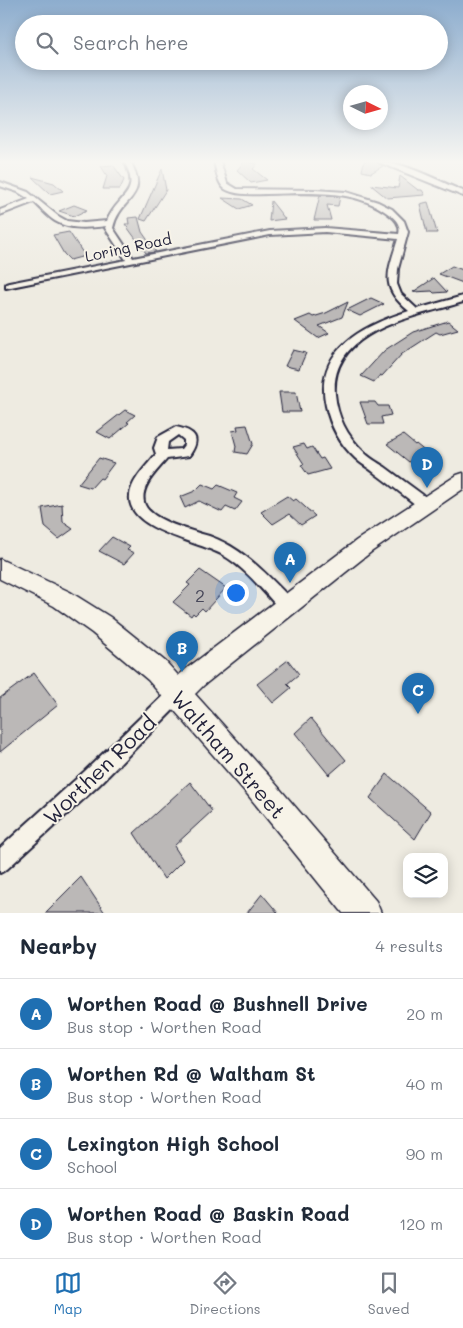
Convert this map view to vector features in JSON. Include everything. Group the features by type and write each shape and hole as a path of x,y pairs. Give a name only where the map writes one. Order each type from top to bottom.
{"main road":[{"name":"Worthen Road","path":"178,693 194,677 364,546 463,480"},
{"name":"Waltham Street","path":"0,568 62,599 101,625 157,671 258,785 364,913"}],"street":[{"path":"0,214 24,204"},
{"path":"40,204 54,218 62,222 89,225 109,223"},
{"path":"123,204 109,223 109,228 130,260"},
{"path":"375,204 384,207 400,220 404,226 390,280 392,289 400,300 416,312"},
{"name":"Loring Road","path":"9,286 270,233 306,230 347,231 402,237"},
{"path":"426,505 359,456 346,441 334,418 329,397 329,382 334,364 358,338 381,324 463,298"},
{"path":"162,455 140,483 135,497 139,510 150,520 169,530 202,539 227,550 250,568 287,606"},
{"name":"Worthen Road","path":"0,862 92,778 178,693"}],"building":[{"path":"147,204 157,204 146,221 140,219"},
{"path":"231,204 252,205 239,209"},
{"path":"271,204 273,204 285,219 269,221"},
{"path":"318,204 339,204 338,206 327,205 331,220 314,220"},
{"path":"420,204 428,204 437,233 427,233"},
{"path":"74,205 87,210 74,216 59,211"},
{"path":"138,217 142,232 156,252 146,253 125,224 129,224 128,218"},
{"path":"69,232 85,256 70,260 64,254 53,235"},
{"path":"452,266 463,270 463,283 439,274"},
{"path":"434,278 447,292 413,292"},
{"path":"371,298 384,304 360,316 347,310"},
{"path":"348,302 342,317 319,326 329,333 318,338 295,321 310,315 313,317 326,313"},
{"path":"448,321 458,329 440,334 436,332 402,354 374,382 361,376 385,350 413,332"},
{"path":"293,350 306,353 299,369 285,366"},
{"path":"279,392 296,392 300,412 282,412"},
{"path":"360,402 375,402 378,406 388,406 391,415 381,417 383,424 368,424"},
{"path":"125,410 135,415 127,422 129,423 110,439 97,432"},
{"path":"247,425 253,444 247,454 235,452 236,446 232,431 238,430 237,426"},
{"path":"403,435 427,453 409,462 387,444"},
{"path":"304,444 307,449 312,447 320,459 323,458 330,469 308,475 301,465 304,464 293,447"},
{"path":"99,458 114,463 102,479 100,478 91,488 78,484"},
{"path":"202,484 214,489 218,485 237,493 234,498 242,502 235,511 226,507 222,512 199,501 185,508 180,497 195,491"},
{"path":"287,496 293,501 296,499 315,516 301,525 289,514 273,524 261,512"},
{"path":"62,504 63,522 73,529 59,539 45,527 42,508"},
{"path":"112,537 130,547 127,550 134,553 124,564 99,551"},
{"path":"200,570 226,588 205,611 202,608 195,615 193,613 191,616 173,602 190,585 187,583"},
{"path":"288,660 299,674 287,684 291,688 273,703 257,684"},
{"path":"34,673 58,705 0,752 0,698"},
{"path":"311,718 346,760 329,775 295,733"},
{"path":"387,774 431,812 415,839 370,798"},
{"path":"190,782 212,811 174,846 183,860 164,879 134,833"},
{"path":"81,877 105,913 45,913"},
{"path":"262,894 278,913 247,913"}],"place":[{"name":"Worthen Road @ Baskin Road","path":"427,488"},
{"name":"Worthen Road @ Bushnell Drive","path":"290,583"},
{"name":"Worthen Rd @ Waltham St","path":"182,672"},
{"name":"Lexington High School","path":"418,714"}]}
